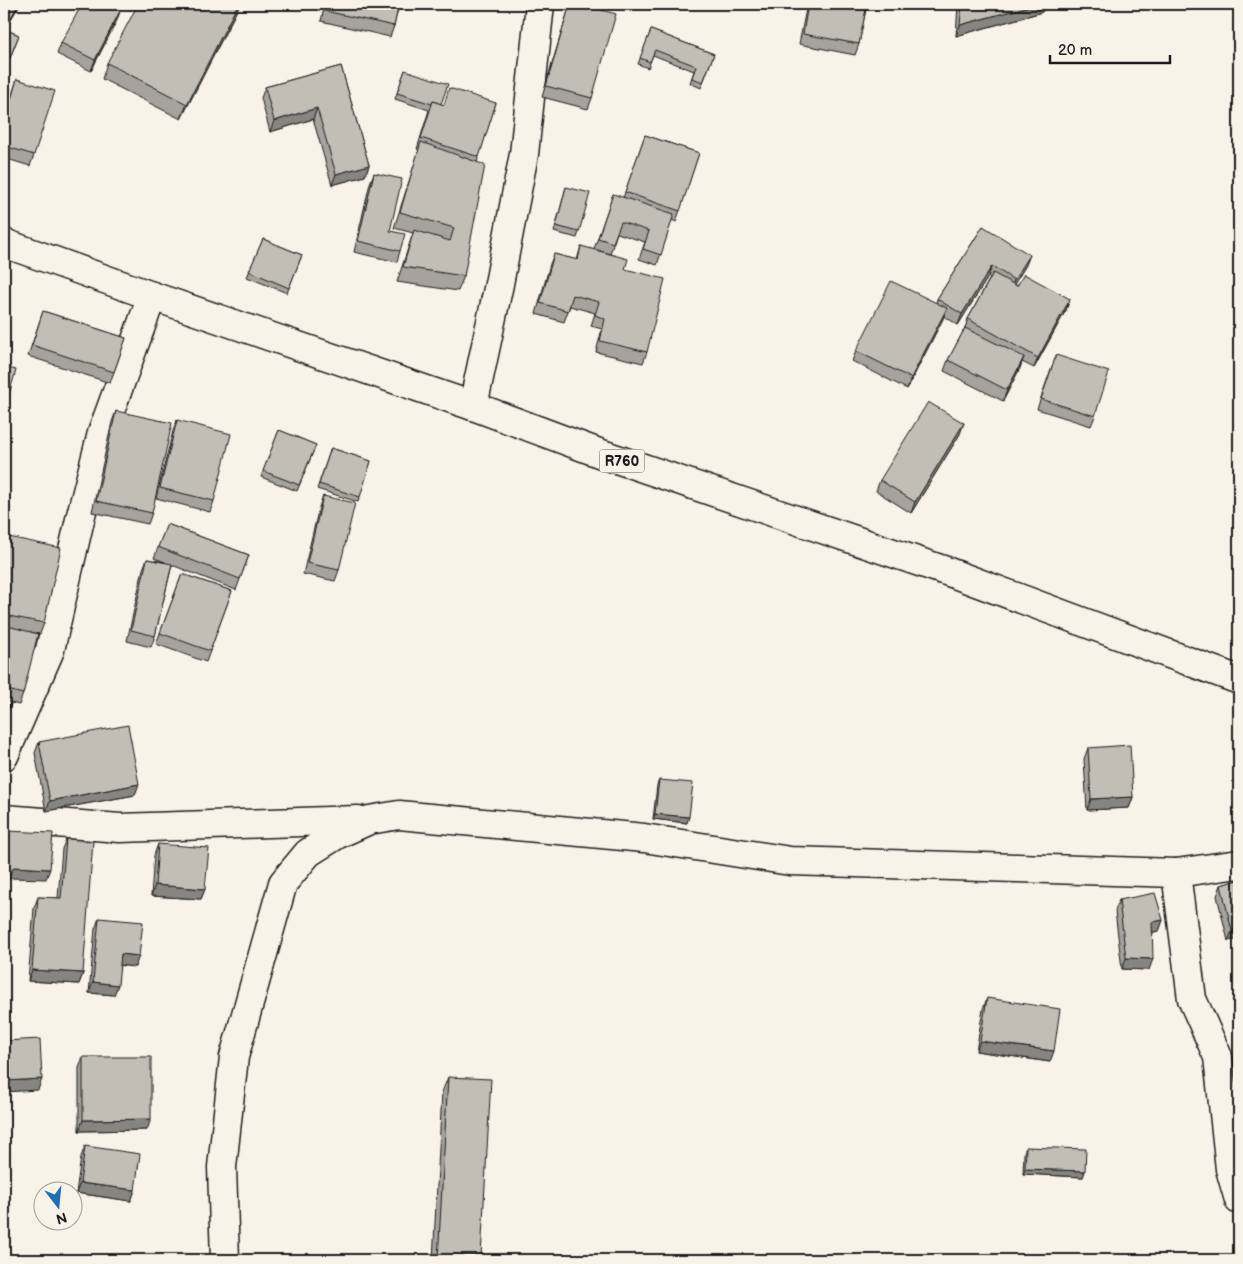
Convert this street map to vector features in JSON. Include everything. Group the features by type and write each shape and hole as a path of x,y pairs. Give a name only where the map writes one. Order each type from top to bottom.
{"street":[{"path":"473,406 524,154 540,4"},
{"name":"R760","path":"4,243 473,406 599,453 949,572 1239,680"},
{"path":"4,756 50,650 81,514 102,433 152,296"},
{"path":"4,819 120,828 369,820 399,815 644,838 790,861 1176,873 1239,864"},
{"path":"225,1260 222,1167 234,1057 283,883 308,853 338,834 369,820"},
{"path":"1176,873 1192,998 1218,1057 1230,1169 1239,1200"}],"building":[{"path":"4,4 19,4 10,19 4,15"},
{"path":"82,4 110,4 121,9 95,60 61,43"},
{"path":"138,4 238,4 187,104 107,63"},
{"path":"326,4 399,4 394,26 325,11"},
{"path":"570,4 580,4 616,14 592,98 546,86"},
{"path":"808,4 867,4 859,44 803,34"},
{"path":"962,4 1037,4 960,25"},
{"path":"4,29 19,35 7,65 4,64"},
{"path":"651,30 714,54 703,82 692,78 696,66 655,50 650,62 640,58"},
{"path":"341,66 369,165 336,174 317,108 274,121 265,87"},
{"path":"405,70 448,84 441,104 433,101 432,104 397,93"},
{"path":"17,79 55,91 34,155 4,146 4,123"},
{"path":"449,88 496,103 479,157 421,138 433,101 444,105"},
{"path":"645,135 699,153 680,211 625,192"},
{"path":"421,142 485,165 464,276 403,267 414,230 450,241 454,228 400,212"},
{"path":"374,173 402,179 390,231 405,234 400,251 358,241"},
{"path":"566,187 590,193 579,232 556,226"},
{"path":"613,194 674,214 661,255 643,249 649,231 621,222 613,243 598,238"},
{"path":"983,226 1030,255 1014,280 992,266 962,314 937,299"},
{"path":"263,239 302,255 289,288 249,271"},
{"path":"581,246 628,259 625,269 665,279 647,352 600,341 605,319 595,315 599,302 573,295 568,311 540,303 554,254 578,260"},
{"path":"993,273 1017,286 1024,274 1070,299 1038,358 968,319"},
{"path":"891,281 947,308 911,378 856,351"},
{"path":"43,311 126,338 114,372 32,345"},
{"path":"965,328 1024,357 1007,390 948,360"},
{"path":"1056,355 1109,372 1095,416 1041,399"},
{"path":"4,367 16,370 4,412"},
{"path":"928,402 964,423 915,502 880,480"},
{"path":"116,411 172,423 152,513 96,501"},
{"path":"177,420 231,434 214,501 160,488"},
{"path":"279,430 316,445 299,485 263,471"},
{"path":"331,448 371,461 360,497 319,484"},
{"path":"323,496 355,503 339,570 307,563"},
{"path":"167,524 249,555 240,579 158,547"},
{"path":"4,536 61,548 44,623 4,615"},
{"path":"147,559 172,564 155,636 131,630"},
{"path":"182,574 232,591 210,651 160,633"},
{"path":"4,625 38,634 23,694 4,689"},
{"path":"128,725 139,784 50,801 39,742"},
{"path":"1130,745 1133,797 1091,799 1088,748"},
{"path":"659,780 693,783 689,817 655,814"},
{"path":"6,831 53,833 50,869 14,867 4,882 4,834"},
{"path":"66,839 93,841 83,973 32,970 38,897 61,898"},
{"path":"158,844 209,848 205,889 155,885"},
{"path":"1239,880 1239,929 1232,931 1221,885"},
{"path":"1155,893 1163,920 1152,922 1153,959 1126,958 1119,900"},
{"path":"99,918 143,922 139,956 121,954 118,985 93,982"},
{"path":"987,998 1060,1009 1054,1051 980,1041"},
{"path":"40,1039 42,1079 4,1081 4,1041"},
{"path":"83,1057 151,1057 151,1119 83,1120"},
{"path":"448,1077 491,1079 481,1256 464,1255 464,1260 438,1260"},
{"path":"85,1146 140,1154 135,1190 80,1182"},
{"path":"1026,1147 1086,1149 1085,1171 1025,1169"}]}
